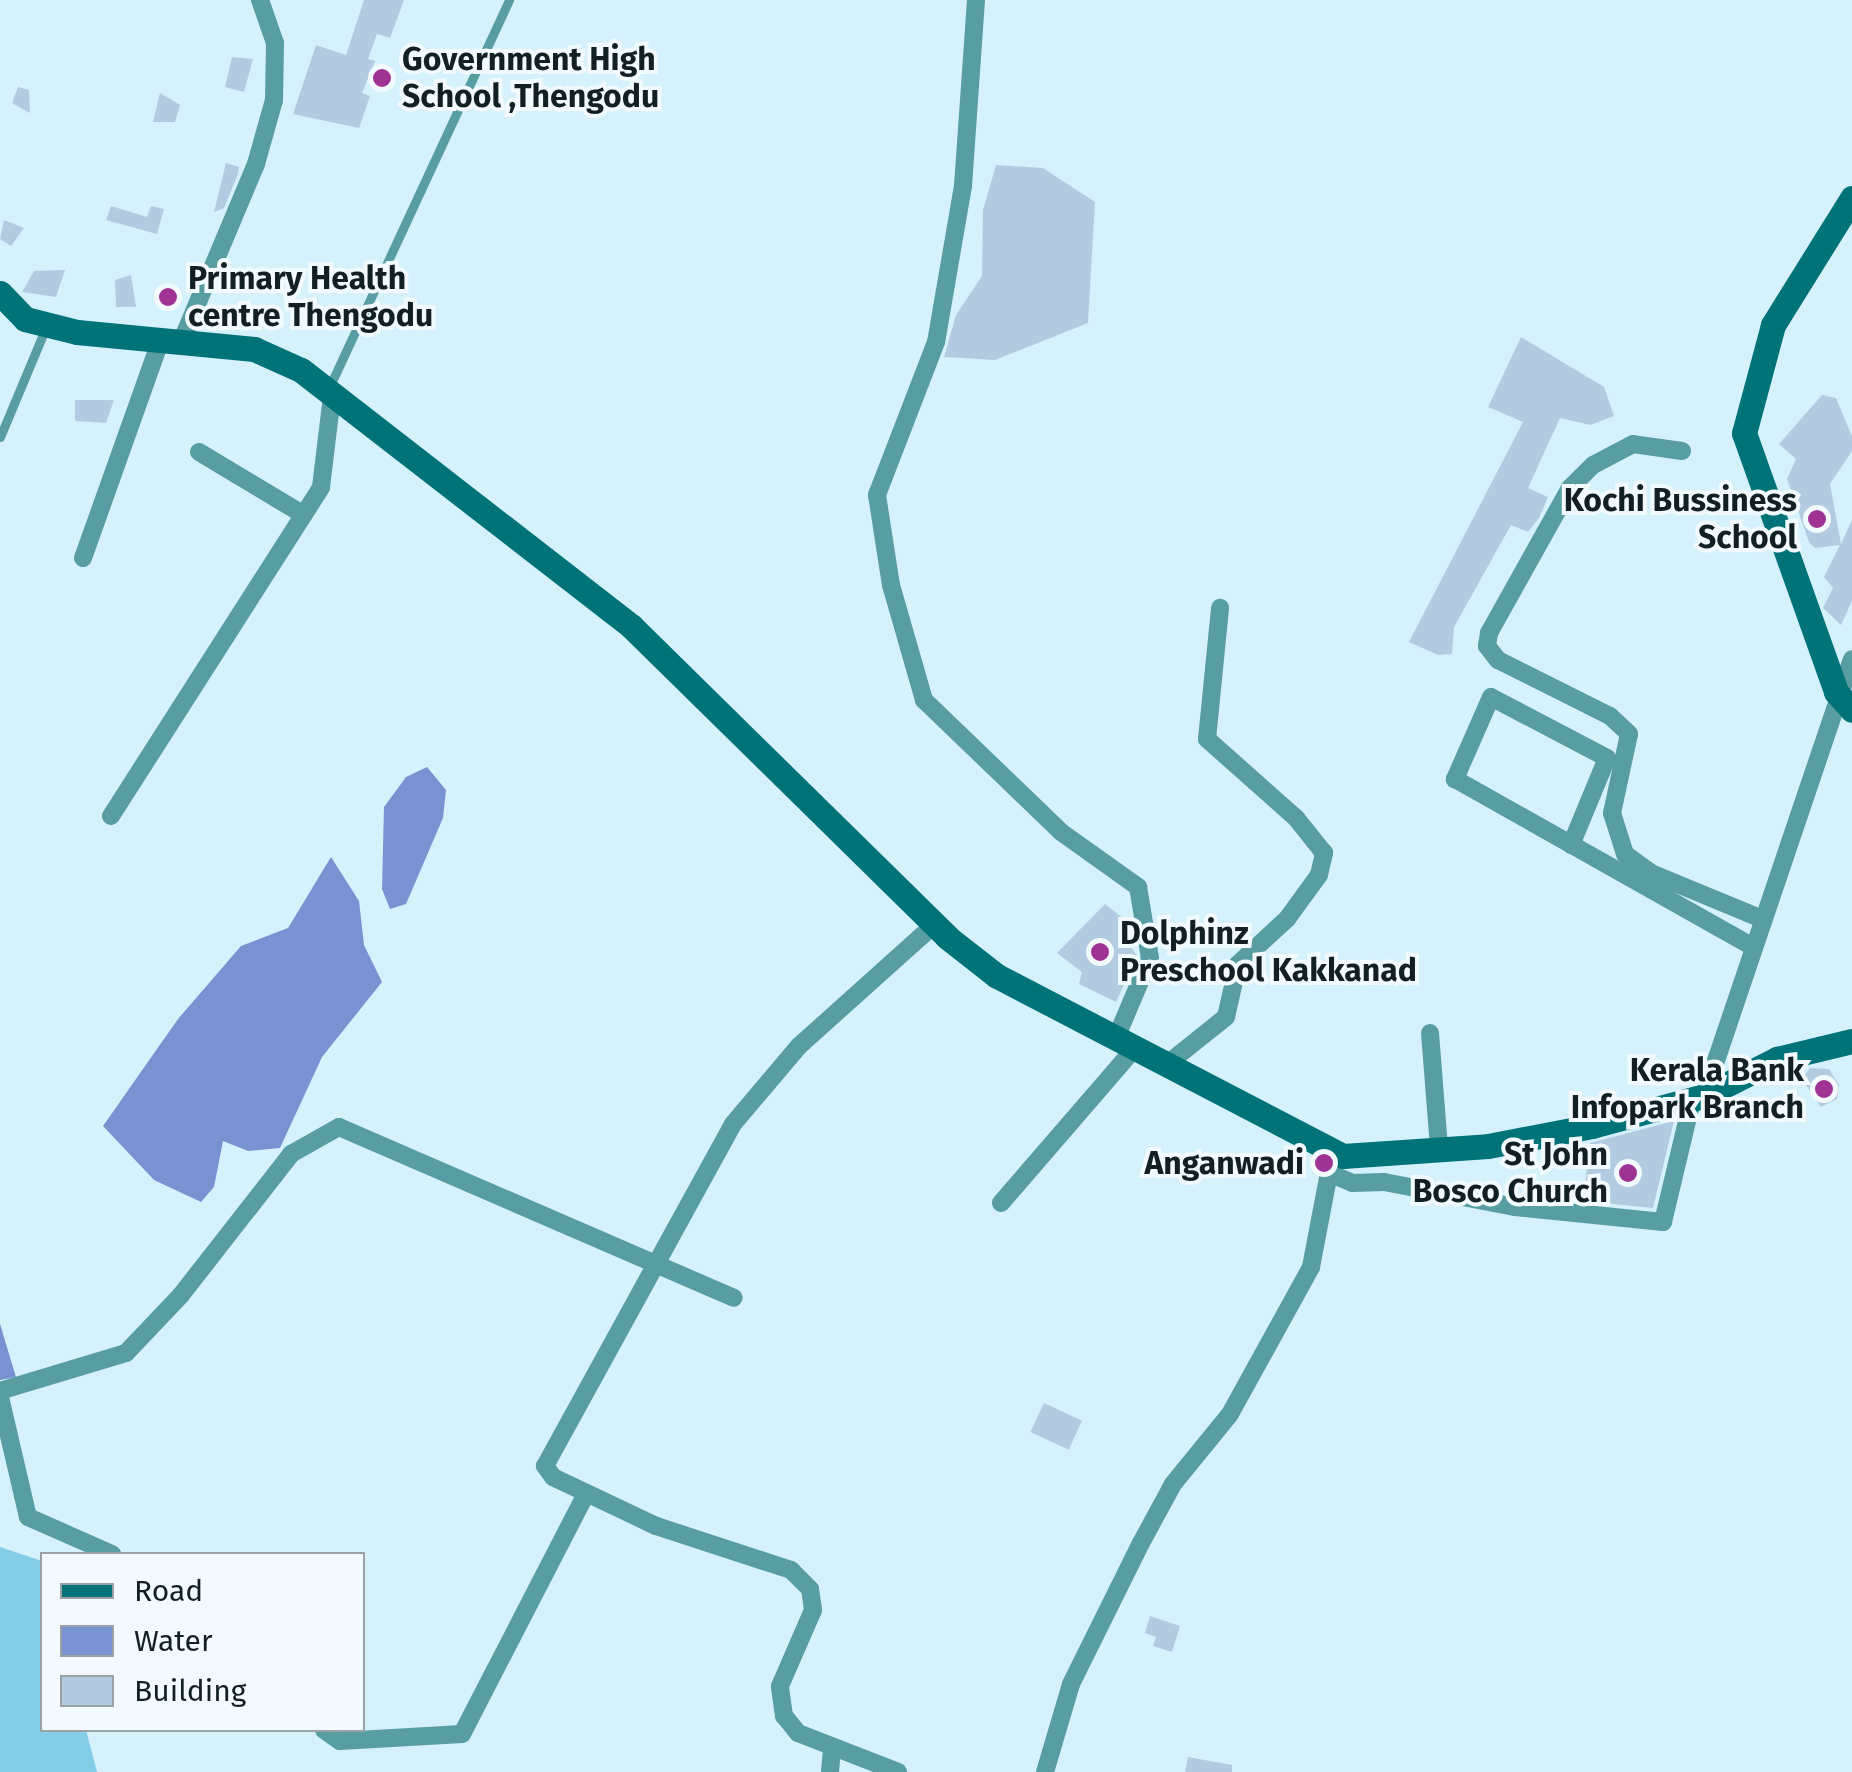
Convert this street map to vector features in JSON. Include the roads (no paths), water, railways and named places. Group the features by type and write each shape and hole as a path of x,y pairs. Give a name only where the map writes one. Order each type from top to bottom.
{"main road":[{"path":"1844,701 1744,433 1773,325 1852,198"},
{"path":"0,294 25,319 254,349 301,370 631,626 934,924 996,976 1166,1065 1336,1165 1592,1126 1698,1098 1777,1060 1852,1041"}],"street":[{"path":"83,558 172,340 256,164 274,100 275,43 260,0"},
{"path":"976,0 962,186 936,342 878,495 890,585 924,700 1061,832 1138,888 1150,958 1125,1043 1001,1203"},
{"path":"111,816 322,487 330,394"},
{"path":"1682,451 1634,444 1593,464 1570,488 1489,632 1487,646 1498,660 1610,716 1630,734 1612,813 1625,854 1651,873 1762,919"},
{"path":"199,452 304,515"},
{"path":"1166,1065 1226,1017 1238,964 1287,919 1319,875 1324,853 1284,807 1207,739 1220,608"},
{"path":"1336,1165 1352,1183 1384,1182 1515,1206 1663,1222 1698,1098 1844,701 1852,659"},
{"path":"1571,845 1607,758 1491,698 1455,780 1753,948"},
{"path":"898,1772 798,1733 784,1716 780,1686 813,1610 810,1589 790,1570 758,1555 656,1526 586,1494 545,1466 654,1266 762,1083 934,924"},
{"path":"1430,1034 1440,1148"},
{"path":"107,1552 28,1517 0,1394 126,1353 181,1295 291,1154 339,1127 734,1298"},
{"path":"1045,1772 1071,1684 1141,1542 1173,1484 1230,1414 1311,1268 1336,1165"},
{"path":"327,1732 340,1741 462,1734 586,1494"},
{"path":"830,1772 832,1749"}],"lane":[{"path":"330,394 509,0"},
{"path":"0,437 47,324"}],"water":[{"path":"427,767 446,790 443,818 406,904 390,909 382,889 384,807 406,777"},
{"path":"331,857 359,901 364,945 382,982 322,1057 280,1148 248,1151 223,1141 214,1187 201,1202 154,1180 103,1126 178,1019 241,946 288,928"},
{"path":"0,1324 16,1377 0,1380"}],"place":[{"name":"Government High School ,Thengodu","path":"382,78"},
{"name":"Primary Health centre Thengodu","path":"168,297"},
{"name":"Kochi Bussiness School","path":"1817,519"},
{"name":"Dolphinz Preschool Kakkanad","path":"1100,952"},
{"name":"Kerala Bank Infopark Branch","path":"1824,1089"},
{"name":"Anganwadi","path":"1324,1163"},
{"name":"St John Bosco Church","path":"1628,1173"}]}
